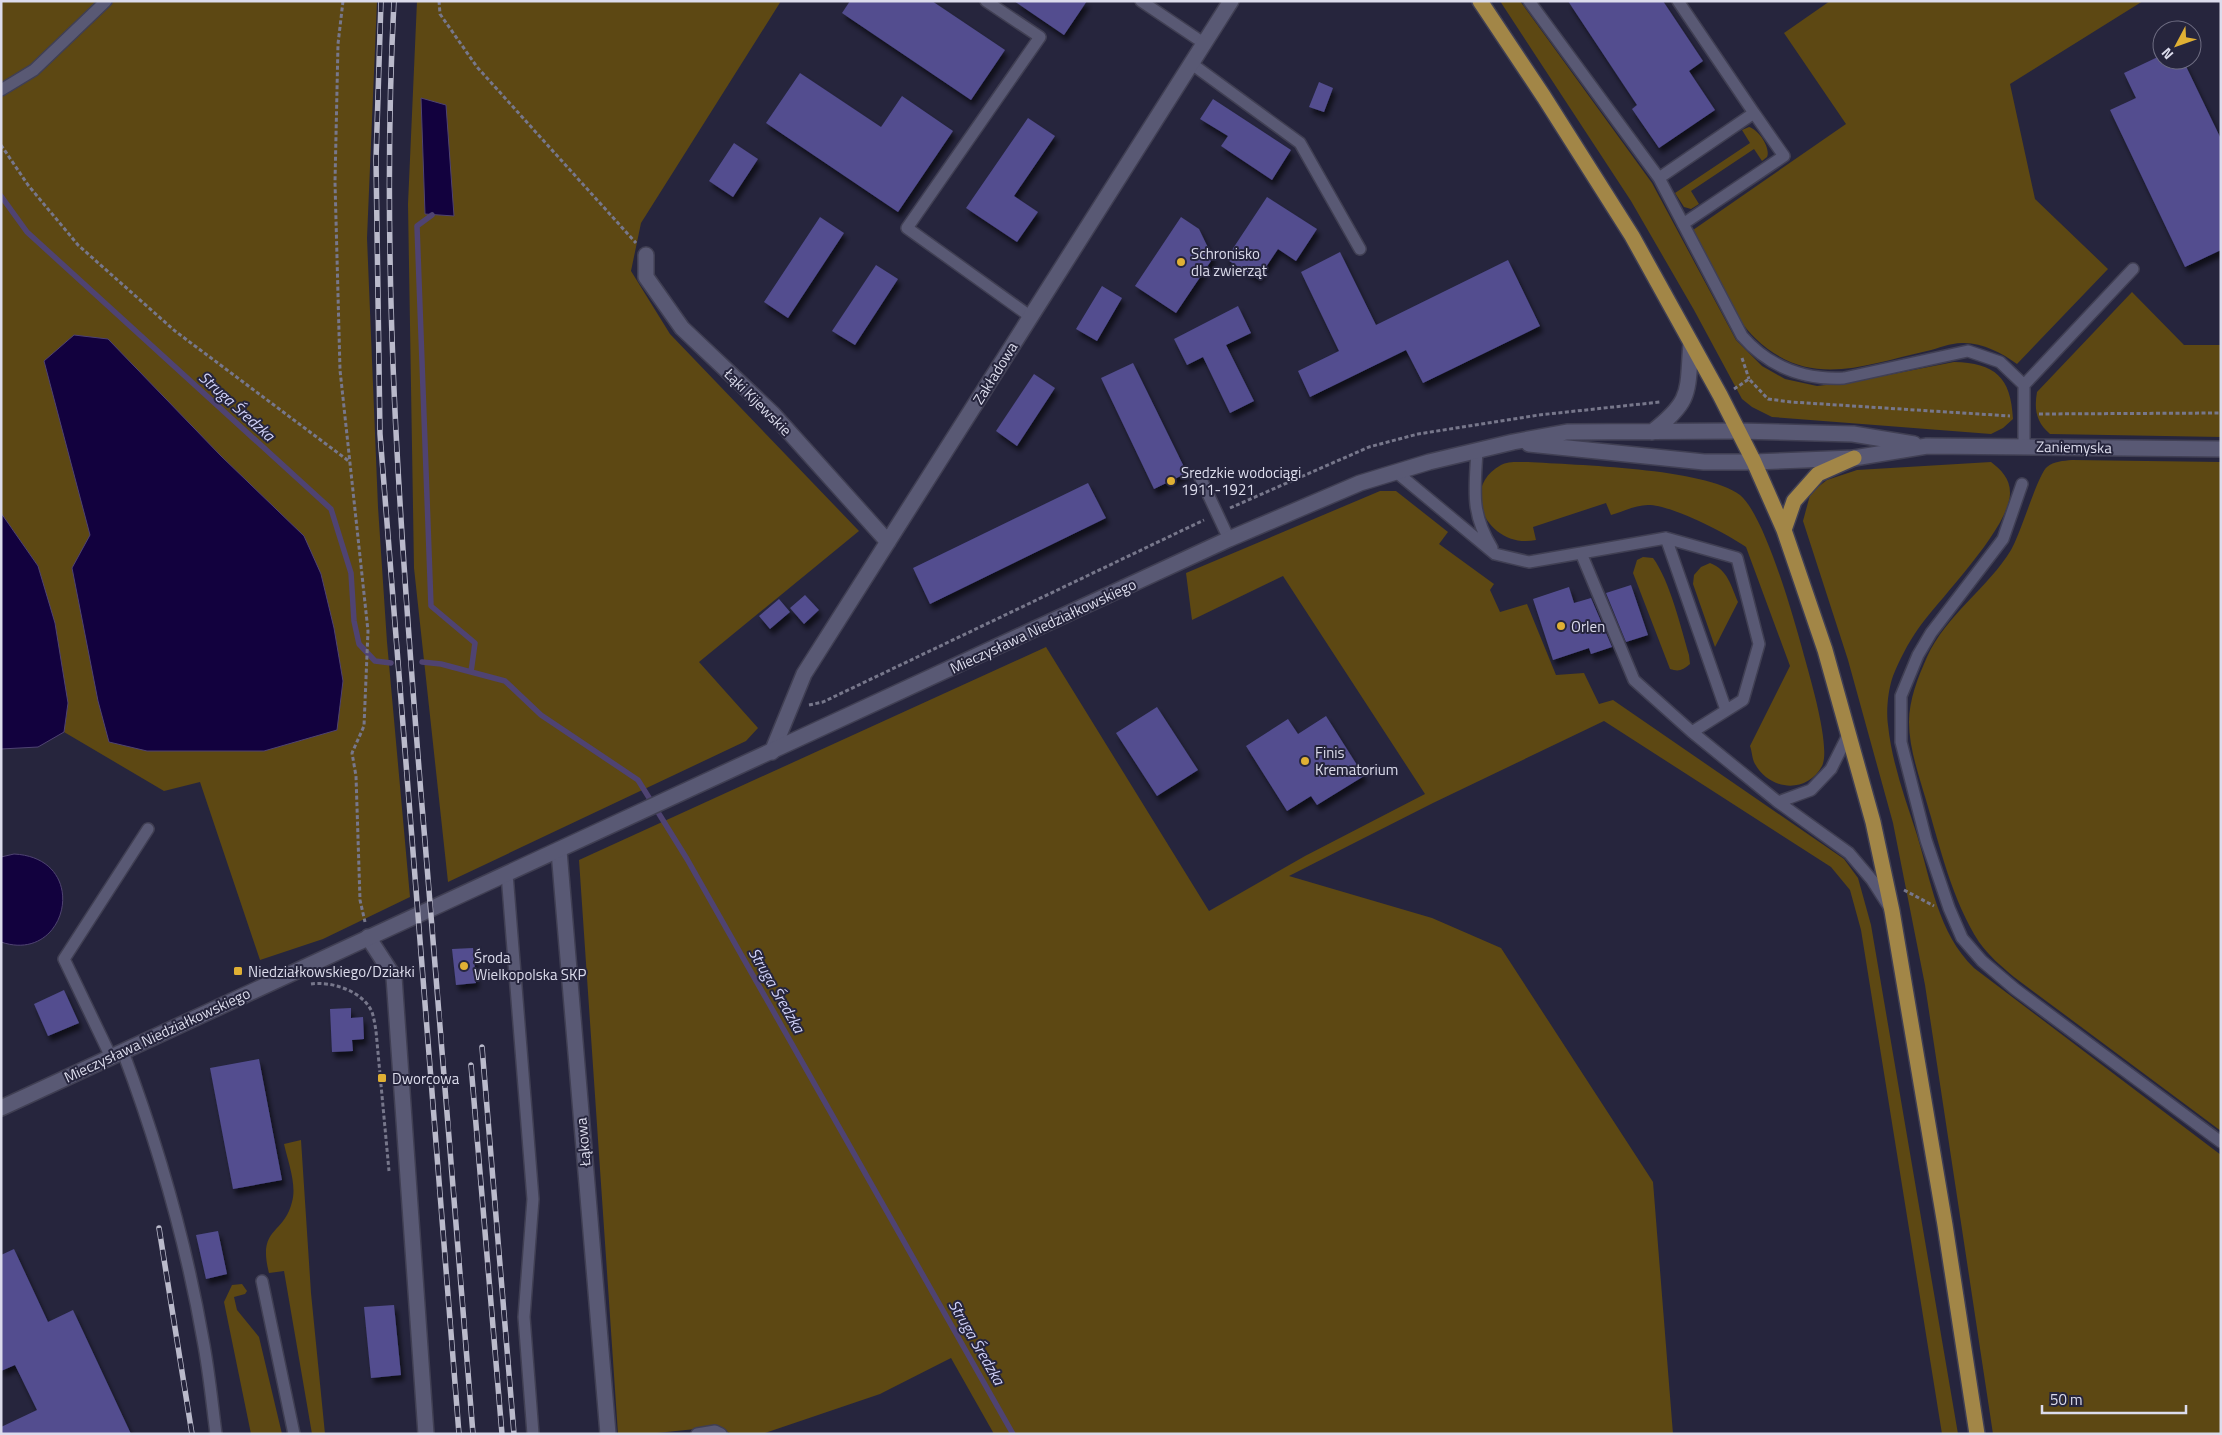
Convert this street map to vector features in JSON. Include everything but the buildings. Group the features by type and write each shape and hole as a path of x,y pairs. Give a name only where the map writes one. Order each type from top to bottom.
{"highway":[{"path":"1480,1 1544,97 1632,236 1738,431 1784,530 1825,650 1874,822 1892,911 1945,1225 1977,1434"},
{"path":"1784,530 1794,501 1818,474 1854,458"}],"street":[{"name":"Zakładowa","path":"772,752 804,674 1231,1"},
{"name":"Łąki Kijewskie","path":"646,255 646,277 682,328 773,414 888,542"},
{"path":"1652,432 1678,410 1685,400 1691,343"},
{"name":"Mieczysława Niedziałkowskiego","path":"1,1108 1312,502 1395,471 1477,450 1567,432 1738,431"},
{"name":"Zaniemyska","path":"1738,431 1853,434 1927,446 2221,449"},
{"name":"Mieczysława Niedziałkowskiego","path":"1513,442 1704,462 1754,462"},
{"name":"Zaniemyska","path":"1754,462 1854,458 1927,446"},
{"name":"Łąkowa","path":"558,851 608,1434"},
{"path":"368,937 394,977 426,1434"}],"lane":[{"path":"1,90 34,70 106,1"},
{"path":"986,1 1040,37 907,228 1031,317"},
{"path":"1141,1 1205,44"},
{"path":"1529,1 1659,178 1742,336 1763,356 1788,370 1816,378 1844,378 1968,351 2000,362 2024,385"},
{"path":"1678,1 1784,156 1684,224"},
{"path":"1192,64 1300,142 1360,249"},
{"path":"1659,178 1754,113"},
{"path":"2024,446 2024,385 2133,269"},
{"path":"1477,450 1474,507 1482,531 1495,554"},
{"path":"1395,471 1495,554 1529,562 1666,538 1737,558 1759,644 1743,700 1692,732"},
{"path":"1200,477 1229,539"},
{"path":"2022,484 2003,539 1931,633 1918,654 1901,696 1901,742 1926,840 1949,908 1962,938 1982,961 2015,989 2221,1142"},
{"path":"1666,538 1726,710"},
{"path":"1581,553 1634,680 1692,732 1778,802 1849,853 1872,880 1892,911"},
{"path":"1778,802 1810,790 1831,769 1849,733"},
{"path":"148,829 64,958 146,1113 175,1212 204,1340 216,1434"},
{"path":"508,874 534,1199 524,1317 533,1434"},
{"path":"262,1281 294,1434"},
{"path":"697,1434 714,1431 721,1434"}],"path":[{"path":"343,1 338,44 336,192 340,370 368,631 364,726 352,753 356,776 360,900 368,937"},
{"path":"439,1 440,14 477,67 646,255"},
{"path":"1,145 28,185 78,245 175,331 350,462"},
{"path":"1885,878 1929,905 1949,908"},
{"path":"306,985 326,983 345,989 361,999 372,1011 376,1032 389,1178"}],"shaded area":[{"path":"1,1 377,1 367,238 378,507 387,642 410,897 323,939 260,960 200,782 164,791 64,732 68,703 38,566 1,513"},
{"path":"417,1 781,1 641,223 631,271 670,334 859,531 699,662 758,728 746,741 448,882 414,568 408,204"},
{"path":"1500,1 1520,1 1652,183 1736,340 1762,366 1785,379 1817,386 1852,382 1954,362 1980,365 1998,375 2004,383 2012,405 2013,419 2003,428 1991,434 1772,417 1752,407 1742,399 1694,310 1631,201"},
{"path":"1830,1 2143,1 2010,84 2035,199 2108,269 2017,364 1985,347 1971,343 1960,343 1859,367 1817,369 1796,364 1775,354 1755,338 1737,316 1721,287 1693,230 1846,124 1784,33"},
{"path":"421,98 446,105 454,216 425,214"},
{"path":"1749,127 1757,132 1766,144 1767,157 1762,161 1754,149 1691,191 1699,204 1691,209 1684,207 1675,193 1750,143 1742,130"},
{"path":"2132,292 2184,345 2221,345 2221,437 2050,434 2042,425 2036,410 2037,392"},
{"path":"74,335 108,339 221,456 304,536 321,574 334,628 343,681 337,730 264,751 147,751 109,742 98,701 72,568 90,535 44,361"},
{"path":"2072,460 2221,462 2221,1131 2014,977 1995,961 1983,947 1961,909 1954,891 1913,752 1909,732 1911,705 1920,672 1935,642 1956,615 2002,564 2011,550 2043,472 2053,464"},
{"path":"1510,462 1638,469 1670,473 1723,486 1740,495 1750,506 1769,547 1801,643 1819,714 1824,745 1822,766 1815,775 1798,785 1788,786 1779,784 1770,780 1762,773 1753,760 1750,746 1790,666 1746,547 1713,528 1671,510 1658,506 1643,505 1611,515 1606,503 1533,527 1536,540 1519,541 1505,536 1493,527 1484,515 1480,502 1481,488 1488,476 1501,465"},
{"path":"1991,462 2007,479 2010,493 2007,508 1999,525 1972,563 1914,634 1891,682 1887,713 1896,767 1937,906 1952,939 1962,954 1974,968 2221,1155 2221,1434 1993,1434 1925,985 1893,823 1848,660 1803,521 1810,495 1818,487 1827,480 1857,470"},
{"path":"1380,491 1396,491 1448,532 1439,544 1494,584 1490,590 1500,612 1527,604 1556,675 1584,673 1599,704 1613,700 1844,859 1858,878 1871,925 1958,1434 1942,1434 1861,930 1850,890 1831,867 1604,721 1433,803 1289,876 1432,918 1501,948 1653,1182 1673,1434 994,1434 951,1358 880,1394 762,1434 733,1434 715,1427 647,1434 618,1434 579,860 1046,647 1209,911 1305,856 1425,794 1283,576 1192,620 1186,573"},
{"path":"1,513 38,566 55,623 68,703 64,732 38,747 1,749"},
{"path":"1643,557 1653,558 1665,579 1674,605 1690,664 1681,670 1670,669 1633,573 1637,560"},
{"path":"1710,563 1725,574 1738,602 1715,647 1693,584 1694,575 1701,567"},
{"path":"14,854 39,860 54,873 62,890 62,908 55,925 42,939 24,945 1,942 1,857"},
{"path":"301,1140 311,1293 325,1434 312,1434 284,1271 269,1273 266,1258 266,1247 269,1239 288,1213 292,1202 291,1173 284,1144"},
{"path":"242,1284 247,1291 245,1294 234,1297 237,1310 259,1337 282,1434 251,1434 224,1302 232,1285"}],"waterway":[{"name":"Struga Średzka","path":"1,196 27,232 331,509 351,573 354,621 359,644 375,661 391,663"},
{"path":"432,215 417,226 431,606 475,643 471,672"},
{"name":"Struga Średzka","path":"422,662 441,664 505,681 541,715 638,780 687,859 1013,1434"}],"railway":[{"path":"381,1 376,160 380,434 459,1434"},
{"path":"394,1 390,100 389,200 394,398 413,695 473,1434"},
{"path":"482,1047 514,1434"},
{"path":"471,1065 502,1434"},
{"path":"159,1228 192,1434"}],"place":[{"name":"Schronisko dla zwierząt","path":"1181,262"},
{"name":"Sredzkie wodociągi 1911-1921","path":"1171,481"},
{"name":"Orlen","path":"1561,626"},
{"name":"Finis Krematorium","path":"1305,761"},
{"name":"Środa Wielkopolska SKP","path":"464,966"},
{"name":"Niedziałkowskiego/Działki","path":"238,971"},
{"name":"Dworcowa","path":"382,1078"}]}
